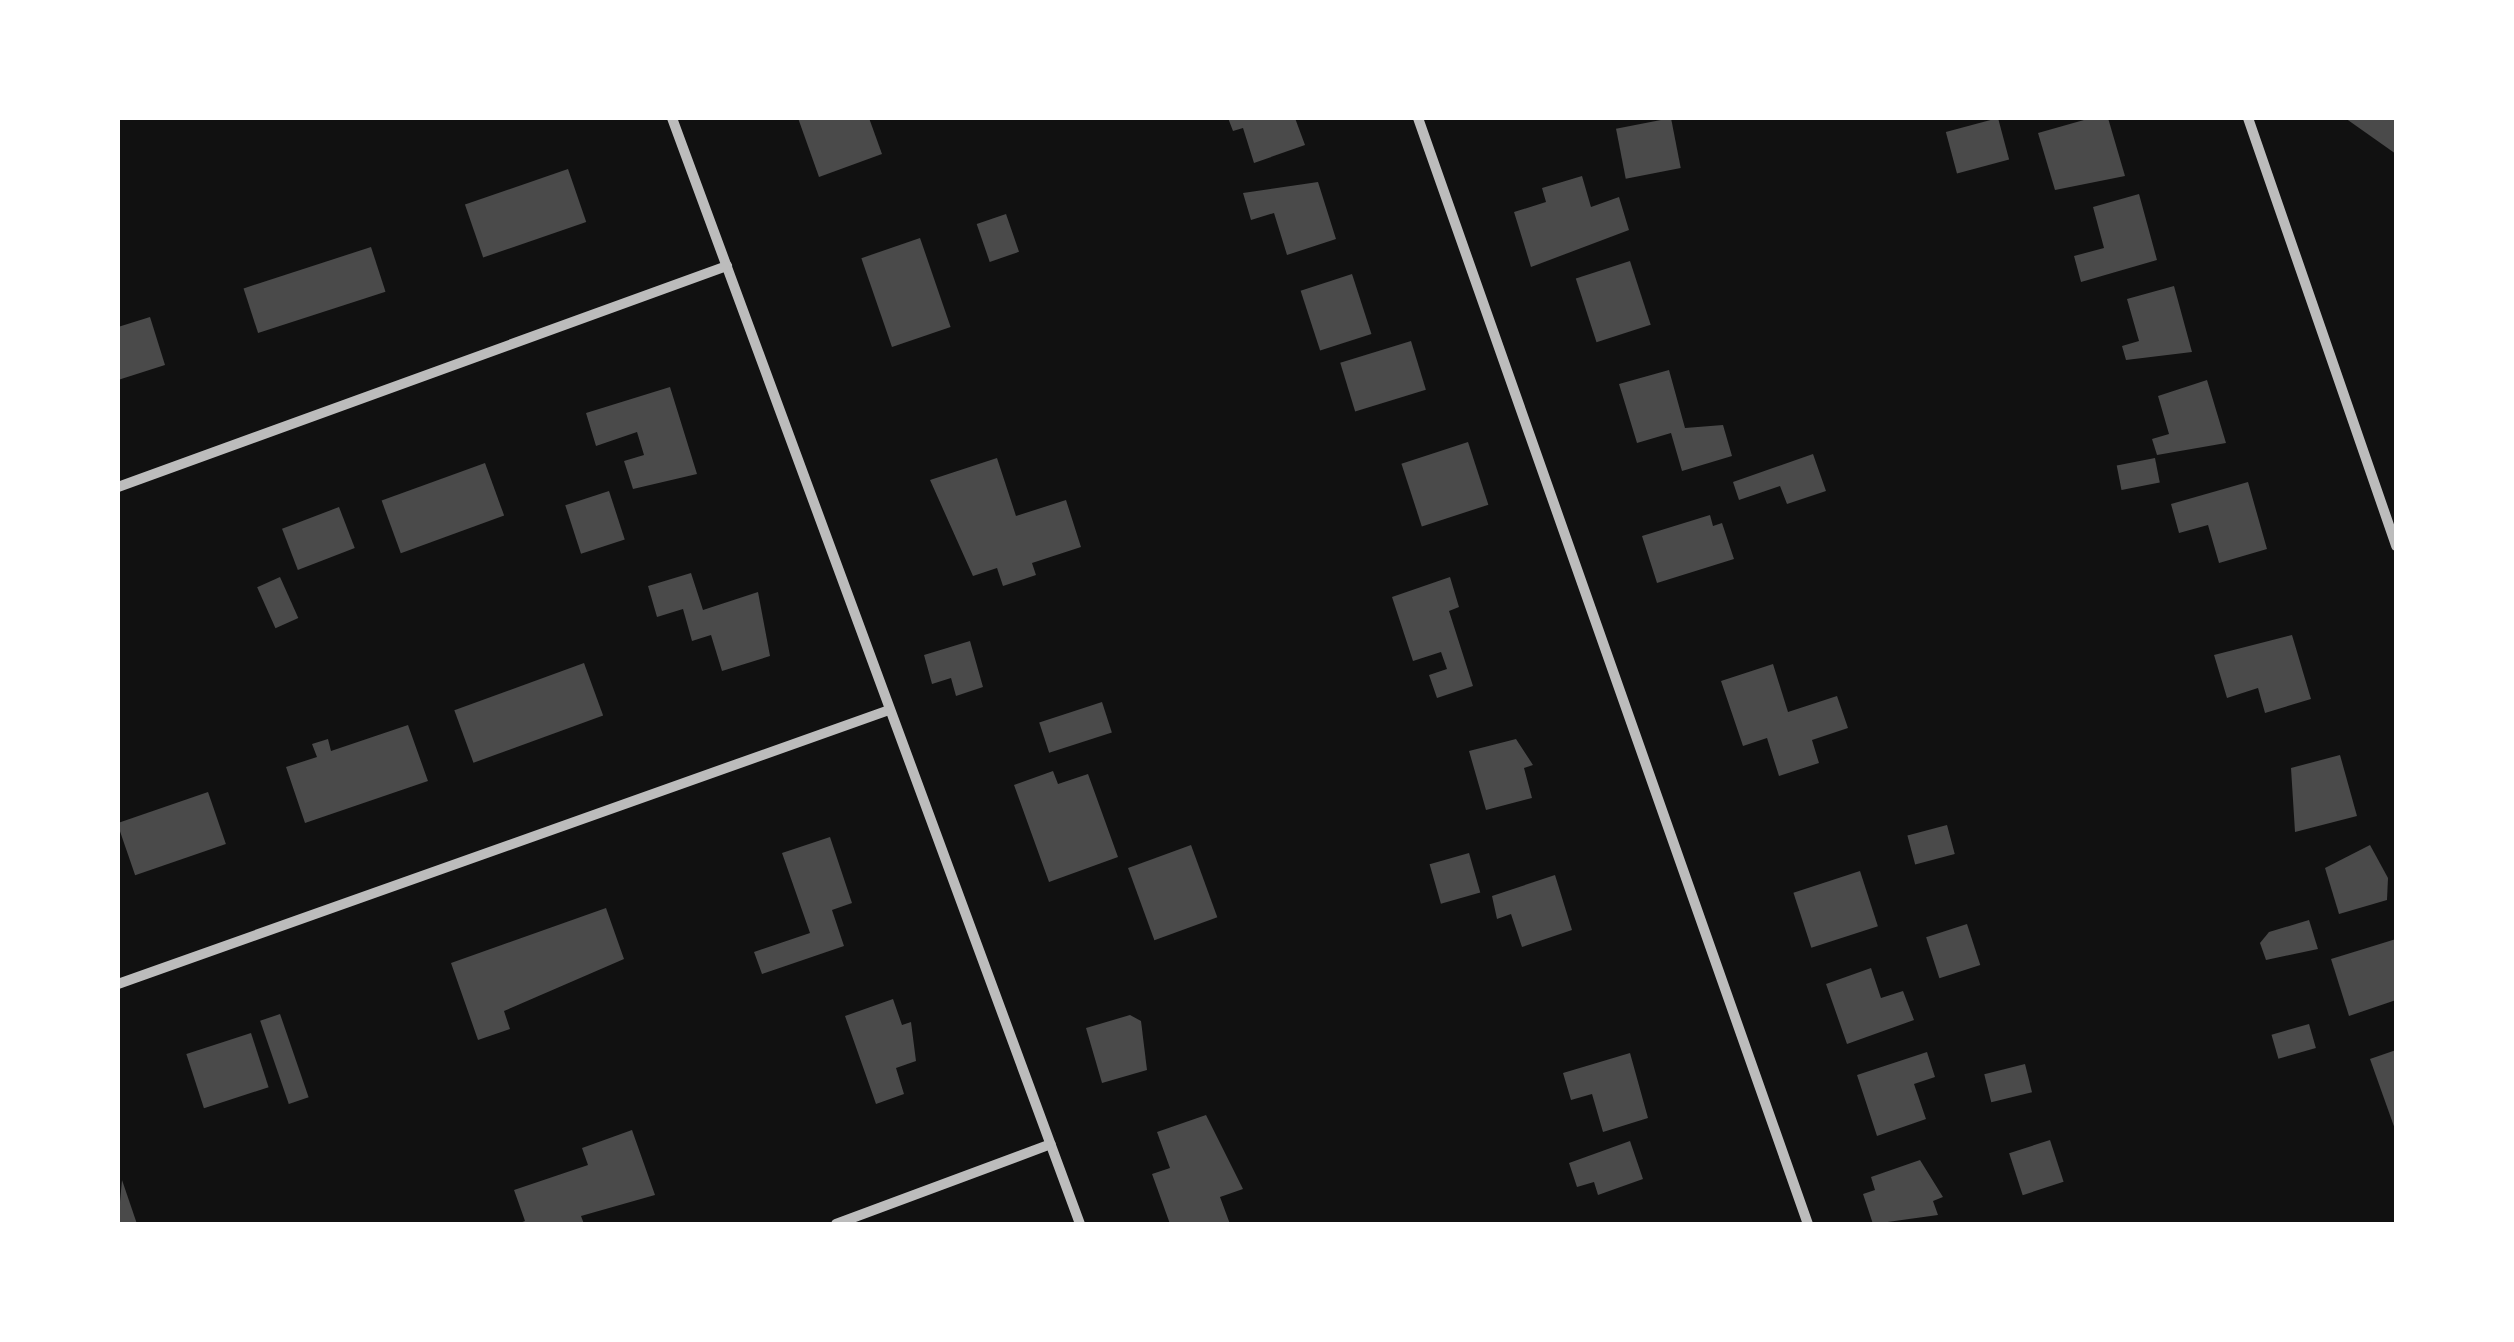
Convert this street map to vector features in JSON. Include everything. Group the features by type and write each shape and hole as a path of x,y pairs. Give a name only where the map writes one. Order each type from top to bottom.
{"street":[{"path":"672,118 1080,1224"},
{"path":"1418,118 1808,1224"},
{"path":"2248,118 2396,546"},
{"path":"118,487 727,266"},
{"path":"118,984 889,710"},
{"path":"836,1224 1051,1144"}],"building":[{"path":"798,118 869,118 882,154 819,177"},
{"path":"1228,118 1295,118 1305,145 1254,163 1243,128 1233,131"},
{"path":"1671,118 1681,168 1626,179 1616,129"},
{"path":"1998,118 2009,160 1957,174 1946,132"},
{"path":"2091,118 2108,118 2125,176 2055,190 2038,133"},
{"path":"2345,118 2396,118 2396,154"},
{"path":"568,169 586,222 483,257 465,204"},
{"path":"1582,176 1591,207 1619,197 1629,230 1531,267 1514,212 1546,202 1542,188"},
{"path":"1318,182 1336,239 1287,255 1274,213 1251,220 1243,193"},
{"path":"2139,194 2157,260 2081,282 2074,256 2104,248 2093,207"},
{"path":"1006,214 1019,252 990,262 977,224"},
{"path":"920,238 951,327 892,347 861,258"},
{"path":"371,247 386,292 258,333 244,288"},
{"path":"1630,261 1651,325 1596,342 1576,279"},
{"path":"1352,274 1371,334 1320,351 1301,291"},
{"path":"2174,286 2192,352 2126,360 2122,346 2139,341 2127,299"},
{"path":"150,317 165,365 118,380 118,327"},
{"path":"1411,341 1426,390 1355,411 1340,363"},
{"path":"1669,370 1685,428 1723,425 1732,456 1682,471 1671,433 1637,443 1619,384"},
{"path":"2207,380 2226,443 2157,455 2152,439 2169,434 2158,396"},
{"path":"670,387 697,474 633,489 624,461 644,455 637,432 596,446 586,413"},
{"path":"1468,442 1488,505 1422,526 1401,464"},
{"path":"1813,454 1826,491 1787,504 1780,486 1739,500 1733,482"},
{"path":"997,458 1016,516 1066,500 1081,547 1032,563 1036,575 1003,586 997,568 973,576 930,480"},
{"path":"2155,458 2160,483 2121,490 2117,465"},
{"path":"485,463 504,516 401,553 382,501"},
{"path":"2248,482 2267,549 2219,563 2208,525 2179,533 2171,504"},
{"path":"609,491 625,540 581,554 565,505"},
{"path":"339,507 355,548 298,570 282,529"},
{"path":"1710,515 1713,526 1722,523 1734,559 1657,583 1642,536"},
{"path":"691,573 703,610 758,592 770,656 722,671 711,635 692,641 683,609 657,617 648,586"},
{"path":"280,577 298,618 275,628 257,587"},
{"path":"1450,577 1459,607 1449,611 1473,686 1437,698 1429,675 1447,669 1441,652 1413,661 1392,597"},
{"path":"2292,635 2311,699 2265,713 2258,688 2227,698 2214,655"},
{"path":"970,641 983,687 956,696 951,678 932,684 924,655"},
{"path":"584,663 603,716 473,763 454,710"},
{"path":"1773,664 1788,712 1837,696 1848,728 1812,740 1819,763 1779,776 1767,738 1743,746 1721,681"},
{"path":"1102,702 1112,732 1049,753 1039,722"},
{"path":"408,725 428,781 305,823 286,767 317,757 312,744 328,739 331,751"},
{"path":"1516,739 1533,765 1524,768 1532,798 1486,810 1469,751"},
{"path":"2340,755 2357,816 2295,832 2291,768"},
{"path":"1053,771 1058,784 1088,774 1118,857 1049,882 1014,785"},
{"path":"208,792 226,844 135,875 118,823"},
{"path":"1947,825 1955,854 1915,865 1907,836"},
{"path":"830,837 852,903 832,910 844,946 762,974 754,952 810,933 782,853"},
{"path":"1191,845 1217,917 1154,940 1128,868"},
{"path":"2370,845 2388,878 2387,900 2339,914 2325,868"},
{"path":"1469,853 1480,892 1441,904 1430,864"},
{"path":"1860,871 1878,926 1811,948 1793,893"},
{"path":"1555,875 1572,930 1522,947 1511,914 1497,919 1492,896"},
{"path":"606,908 624,959 504,1011 510,1029 478,1040 451,963"},
{"path":"2309,920 2318,949 2266,960 2260,943 2269,932"},
{"path":"1967,924 1980,965 1939,978 1926,937"},
{"path":"2396,939 2396,1000 2349,1016 2331,959"},
{"path":"1871,968 1881,998 1903,991 1914,1020 1847,1044 1826,984"},
{"path":"893,999 902,1025 911,1022 916,1061 896,1068 904,1094 876,1104 845,1016"},
{"path":"280,1014 309,1097 289,1104 260,1021"},
{"path":"1130,1015 1141,1021 1147,1070 1102,1083 1086,1028"},
{"path":"2309,1024 2316,1048 2278,1059 2272,1035"},
{"path":"251,1033 269,1087 204,1108 186,1054"},
{"path":"2396,1050 2396,1132 2370,1059"},
{"path":"1927,1052 1935,1077 1914,1084 1926,1119 1877,1136 1857,1075"},
{"path":"1630,1053 1648,1118 1603,1132 1592,1094 1571,1100 1563,1073"},
{"path":"2025,1064 2032,1092 1991,1102 1984,1074"},
{"path":"1206,1115 1243,1189 1220,1197 1230,1224 1170,1224 1152,1174 1170,1168 1157,1132"},
{"path":"632,1130 655,1195 581,1216 584,1224 517,1224 525,1221 514,1190 588,1165 582,1148"},
{"path":"2050,1140 2064,1182 2023,1195 2009,1153"},
{"path":"1630,1141 1643,1179 1598,1195 1594,1182 1577,1187 1569,1163"},
{"path":"1920,1160 1943,1197 1933,1201 1938,1215 1873,1224 1863,1194 1875,1190 1871,1177"},
{"path":"122,1180 137,1224 118,1224"}]}
